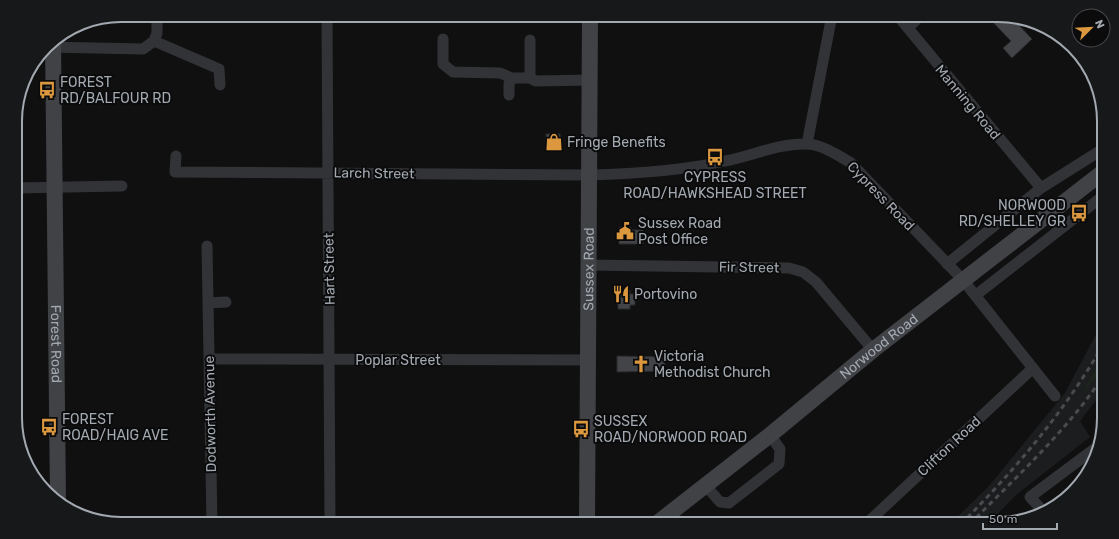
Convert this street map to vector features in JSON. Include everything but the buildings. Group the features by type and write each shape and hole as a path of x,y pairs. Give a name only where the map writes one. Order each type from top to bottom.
{"street":[{"path":"58,45 143,49 154,41 157,33 157,22"},
{"name":"Hart Street","path":"327,22 330,517"},
{"name":"Sussex Road","path":"587,517 591,80 590,22"},
{"path":"807,144 831,22"},
{"name":"Manning Road","path":"903,22 949,80 1041,188"},
{"path":"908,28 914,22"},
{"path":"443,39 443,64 453,72 500,73 512,78 530,78 536,81 591,80"},
{"path":"530,40 530,78"},
{"path":"154,41 219,69 220,85"},
{"name":"Forest Road","path":"51,52 55,187 58,494"},
{"path":"509,95 509,84 512,78"},
{"name":"Cypress Road","path":"589,176 652,173 726,161 778,147 807,144 832,152 851,163 963,280 1055,396"},
{"path":"947,264 1041,188 1097,153"},
{"name":"Larch Street","path":"176,156 175,172 589,176"},
{"name":"Norwood Road","path":"665,517 770,435 873,350 1097,177"},
{"path":"22,188 122,186"},
{"path":"976,295 1097,201"},
{"name":"Dodworth Avenue","path":"207,246 212,517"},
{"name":"Fir Street","path":"589,265 788,268 804,272 816,282 873,350"},
{"path":"209,303 226,302"},
{"name":"Poplar Street","path":"209,359 588,360"},
{"name":"Clifton Road","path":"873,517 1033,368"},
{"path":"706,486 720,502 729,503 779,464 780,449 770,435"},
{"path":"1040,508 1030,497 1091,451"}],"shaded area":[{"path":"1097,332 1097,399 1080,421 1090,437 1016,495 995,517 957,517 988,487 1065,393"},
{"path":"1097,366 1097,377 1082,393"}],"railway":[{"path":"968,517 1020,461 1073,392 1097,355"},
{"path":"977,517 1057,434 1090,396 1097,386"}],"place":[{"name":"FOREST RD/BALFOUR RD","path":"47,90"},
{"name":"Fringe Benefits","path":"554,142"},
{"name":"CYPRESS ROAD/HAWKSHEAD STREET","path":"715,157"},
{"name":"NORWOOD RD/SHELLEY GR","path":"1079,213"},
{"name":"Sussex Road Post Office","path":"625,231"},
{"name":"Portovino","path":"621,294"},
{"name":"Victoria Methodist Church","path":"641,364"},
{"name":"FOREST ROAD/HAIG AVE","path":"49,427"},
{"name":"SUSSEX ROAD/NORWOOD ROAD","path":"581,429"}]}
